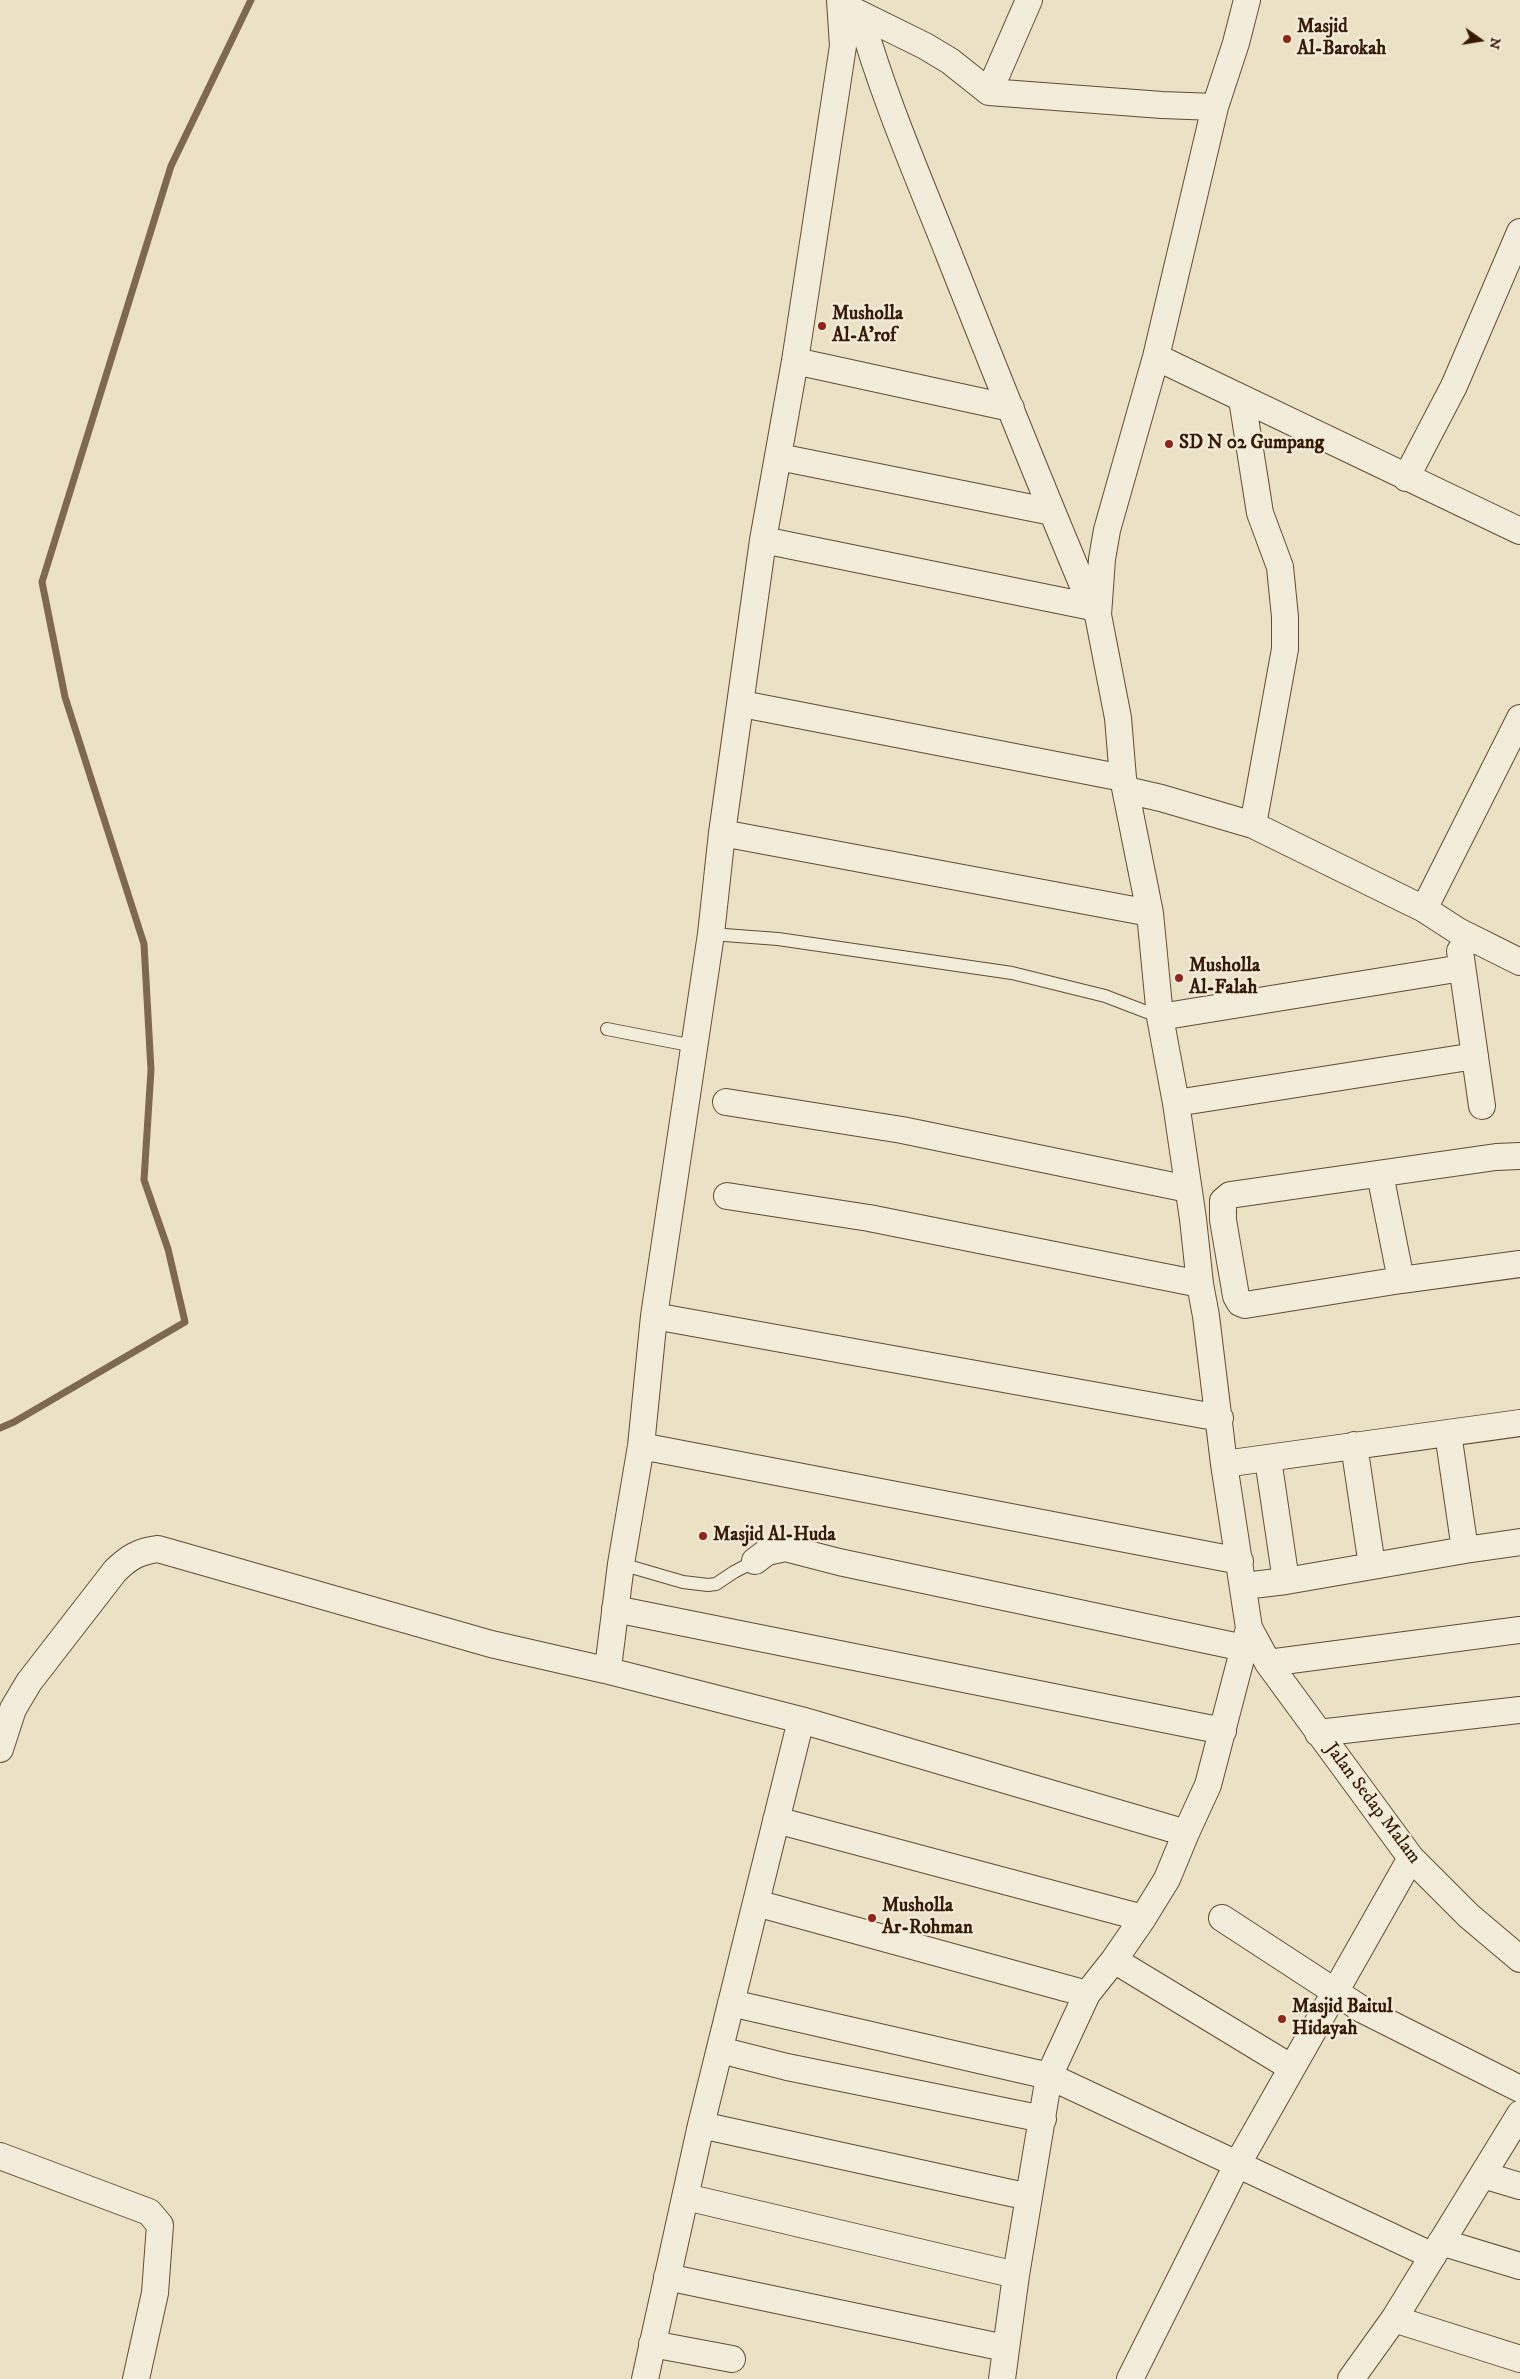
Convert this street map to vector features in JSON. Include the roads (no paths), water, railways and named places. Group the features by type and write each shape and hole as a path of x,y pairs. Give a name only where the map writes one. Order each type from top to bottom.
{"street":[{"path":"989,92 1029,0"},
{"path":"1095,611 1106,530 1156,357 1215,107 1236,43 1247,0"},
{"path":"847,6 925,46 950,62 989,92 1162,105 1215,107"},
{"path":"606,1670 609,1660 621,1564 641,1446 654,1316 711,934 722,833 742,704 763,540 795,361 843,46 847,6"},
{"path":"847,6 888,98 1052,512 1095,611 1118,718 1124,784 1150,913 1160,1017 1176,1103 1220,1418 1224,1464 1244,1586 1247,1638 1208,1785 1166,1879 1143,1918 1114,1960 1087,1994 1049,2076 1016,2275 1002,2379"},
{"path":"1406,478 1454,386 1520,232"},
{"path":"1156,357 1520,531"},
{"path":"795,361 1011,408"},
{"path":"1242,399 1260,513 1280,567 1285,618 1285,649 1253,825"},
{"path":"779,456 1052,512"},
{"path":"763,540 1095,611"},
{"path":"742,704 1124,784 1161,798 1253,825 1424,910 1458,931 1520,962"},
{"path":"1424,910 1520,718"},
{"path":"722,833 1150,913"},
{"path":"1458,931 1482,1106"},
{"path":"1160,1017 1462,968"},
{"path":"1176,1103 1475,1056"},
{"path":"726,1102 902,1130 1188,1189"},
{"path":"1520,1156 1496,1157 1230,1195 1223,1201 1223,1220 1236,1296 1240,1303 1245,1305 1401,1280 1520,1264"},
{"path":"1380,1174 1401,1280"},
{"path":"727,1196 1199,1273 1229,1256"},
{"path":"654,1316 1220,1418"},
{"path":"1224,1464 1520,1423"},
{"path":"1448,1433 1464,1550"},
{"path":"1354,1445 1372,1566"},
{"path":"641,1446 1240,1561"},
{"path":"1268,1459 1286,1581"},
{"path":"1244,1586 1286,1581 1520,1542"},
{"path":"0,1749 13,1709 29,1682 115,1571 128,1558 146,1550 158,1548 491,1644 606,1670 800,1720 1186,1833"},
{"path":"755,1561 767,1552 785,1548 839,1562 1247,1638"},
{"path":"615,1609 1223,1731"},
{"path":"1268,1663 1520,1630"},
{"name":"Jalan Sedap Malam","path":"1247,1638 1268,1663 1411,1858 1469,1916 1520,1959"},
{"path":"1318,1733 1520,1710"},
{"path":"645,2379 701,2124 800,1720"},
{"path":"776,1820 1143,1918"},
{"path":"1130,2379 1237,2164 1411,1858"},
{"path":"756,1903 1087,1994"},
{"path":"1222,1918 1335,1992 1392,2026 1520,2089"},
{"path":"1114,1960 1292,2068"},
{"path":"732,2003 1049,2076 1237,2164 1437,2249 1520,2266"},
{"path":"720,2050 787,2067 1043,2119"},
{"path":"1351,2379 1394,2319 1520,2114"},
{"path":"701,2124 1029,2197"},
{"path":"0,2156 149,2212 160,2225 155,2293 136,2379"},
{"path":"1483,2175 1520,2186"},
{"path":"686,2198 1016,2275"},
{"path":"667,2277 1005,2348"},
{"path":"1394,2319 1520,2359"},
{"path":"652,2344 732,2359"}],"lane":[{"path":"711,934 778,939 1012,973 1105,996 1160,1017"},
{"path":"607,1029 694,1046"},
{"path":"621,1564 683,1582 708,1585 716,1584 755,1561"}],"waterway":[{"path":"0,1428 14,1422 185,1322 168,1249 144,1180 151,1070 144,944 65,697 42,582 171,166 251,0"}],"place":[{"name":"Masjid Al-Barokah","path":"1287,39"},
{"name":"Musholla Al-A'rof","path":"822,326"},
{"name":"SD N 02 Gumpang","path":"1169,444"},
{"name":"Musholla Al-Falah","path":"1179,978"},
{"name":"Masjid Al-Huda","path":"703,1536"},
{"name":"Musholla Ar-Rohman","path":"872,1918"},
{"name":"Masjid Baitul Hidayah","path":"1282,2019"}]}
